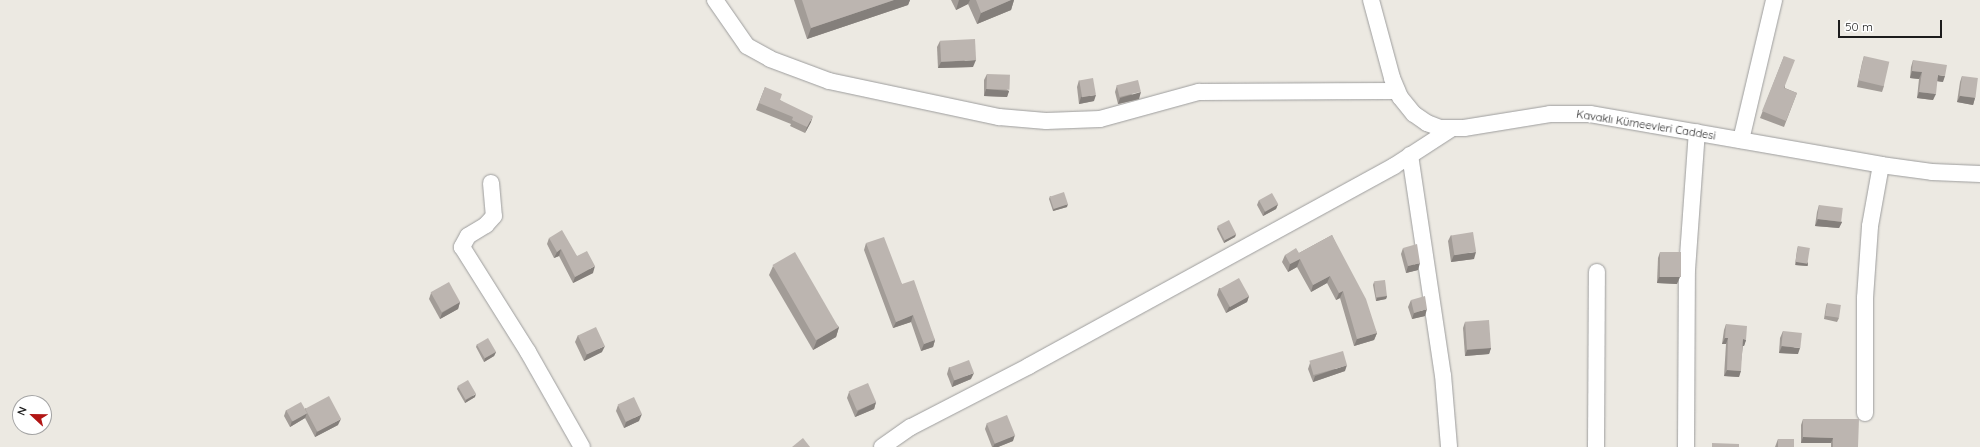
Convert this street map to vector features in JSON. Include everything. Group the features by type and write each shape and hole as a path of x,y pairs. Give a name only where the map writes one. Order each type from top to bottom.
{"street":[{"path":"715,0 747,46 770,60 829,81 999,117 1046,121 1100,119 1199,92 1397,91"},
{"name":"Kavaklı Kümeevleri Caddesi","path":"1371,0 1397,91 1405,105 1427,123 1451,129 1530,116 1567,113 1697,132 1881,165 1932,172 1980,174"},
{"path":"1741,140 1774,0"},
{"path":"882,447 911,427 1204,271 1394,166 1410,154 1451,129"},
{"path":"1686,447 1687,270 1697,132"},
{"path":"1410,154 1444,383 1449,447"},
{"path":"1865,413 1864,298 1870,226 1881,165"},
{"path":"491,183 494,216 486,225 468,236 462,247 528,352 582,447"},
{"path":"1596,447 1597,272"}],"building":[{"path":"802,0 894,0 811,28"},
{"path":"976,0 1011,0 981,13"},
{"path":"975,39 976,60 941,62 940,41"},
{"path":"1784,56 1795,60 1784,88 1797,93 1786,121 1762,111"},
{"path":"1864,56 1889,62 1884,86 1858,80"},
{"path":"1913,60 1947,65 1945,76 1938,75 1936,94 1919,92 1922,72 1912,71"},
{"path":"987,74 1010,75 1009,90 986,89"},
{"path":"1962,76 1978,78 1975,98 1960,96"},
{"path":"1093,78 1096,95 1082,97 1079,80"},
{"path":"1138,80 1141,92 1120,97 1117,85"},
{"path":"765,87 782,94 780,100 813,116 807,127 792,120 793,117 759,103"},
{"path":"1064,192 1068,204 1054,209 1050,197"},
{"path":"1272,193 1278,204 1265,212 1259,200"},
{"path":"1819,205 1843,208 1841,222 1817,219"},
{"path":"1229,220 1236,234 1225,240 1217,226"},
{"path":"562,230 577,256 587,251 595,266 575,277 561,249 557,252 549,238"},
{"path":"1473,232 1476,252 1454,255 1451,235"},
{"path":"1332,235 1366,299 1377,333 1357,339 1343,291 1339,293 1330,276 1313,285 1300,259 1290,264 1285,255 1296,248 1299,253"},
{"path":"884,237 902,284 914,280 935,340 924,344 913,315 896,322 866,243"},
{"path":"1417,244 1420,263 1408,266 1403,248"},
{"path":"1798,246 1810,248 1807,264 1795,262"},
{"path":"795,252 838,327 816,340 772,265"},
{"path":"1660,252 1681,252 1681,277 1660,277"},
{"path":"1239,278 1249,296 1230,307 1220,289"},
{"path":"1385,280 1387,296 1376,297 1374,281"},
{"path":"449,282 460,302 442,312 431,292"},
{"path":"1425,296 1427,309 1414,313 1411,300"},
{"path":"1827,303 1841,305 1839,318 1825,316"},
{"path":"1489,320 1491,348 1467,350 1465,322"},
{"path":"1726,324 1747,326 1746,340 1743,339 1741,371 1727,370 1728,338 1725,338"},
{"path":"596,327 605,346 587,354 578,335"},
{"path":"1783,331 1802,333 1800,348 1781,346"},
{"path":"488,338 496,352 485,358 477,344"},
{"path":"1343,351 1347,365 1313,375 1309,361"},
{"path":"969,360 974,373 954,381 949,368"},
{"path":"468,380 476,394 466,400 458,386"},
{"path":"868,383 876,402 857,411 849,391"},
{"path":"329,396 341,419 317,432 305,409"},
{"path":"634,397 642,414 626,422 618,405"},
{"path":"301,402 307,413 292,422 286,410"},
{"path":"1007,415 1015,435 995,444 987,423"},
{"path":"1803,419 1859,419 1858,447 1833,447 1833,438 1803,437"},
{"path":"803,438 810,447 792,447"},
{"path":"1778,439 1794,439 1794,447 1778,447"},
{"path":"1712,443 1739,444 1739,447 1712,447"}]}
